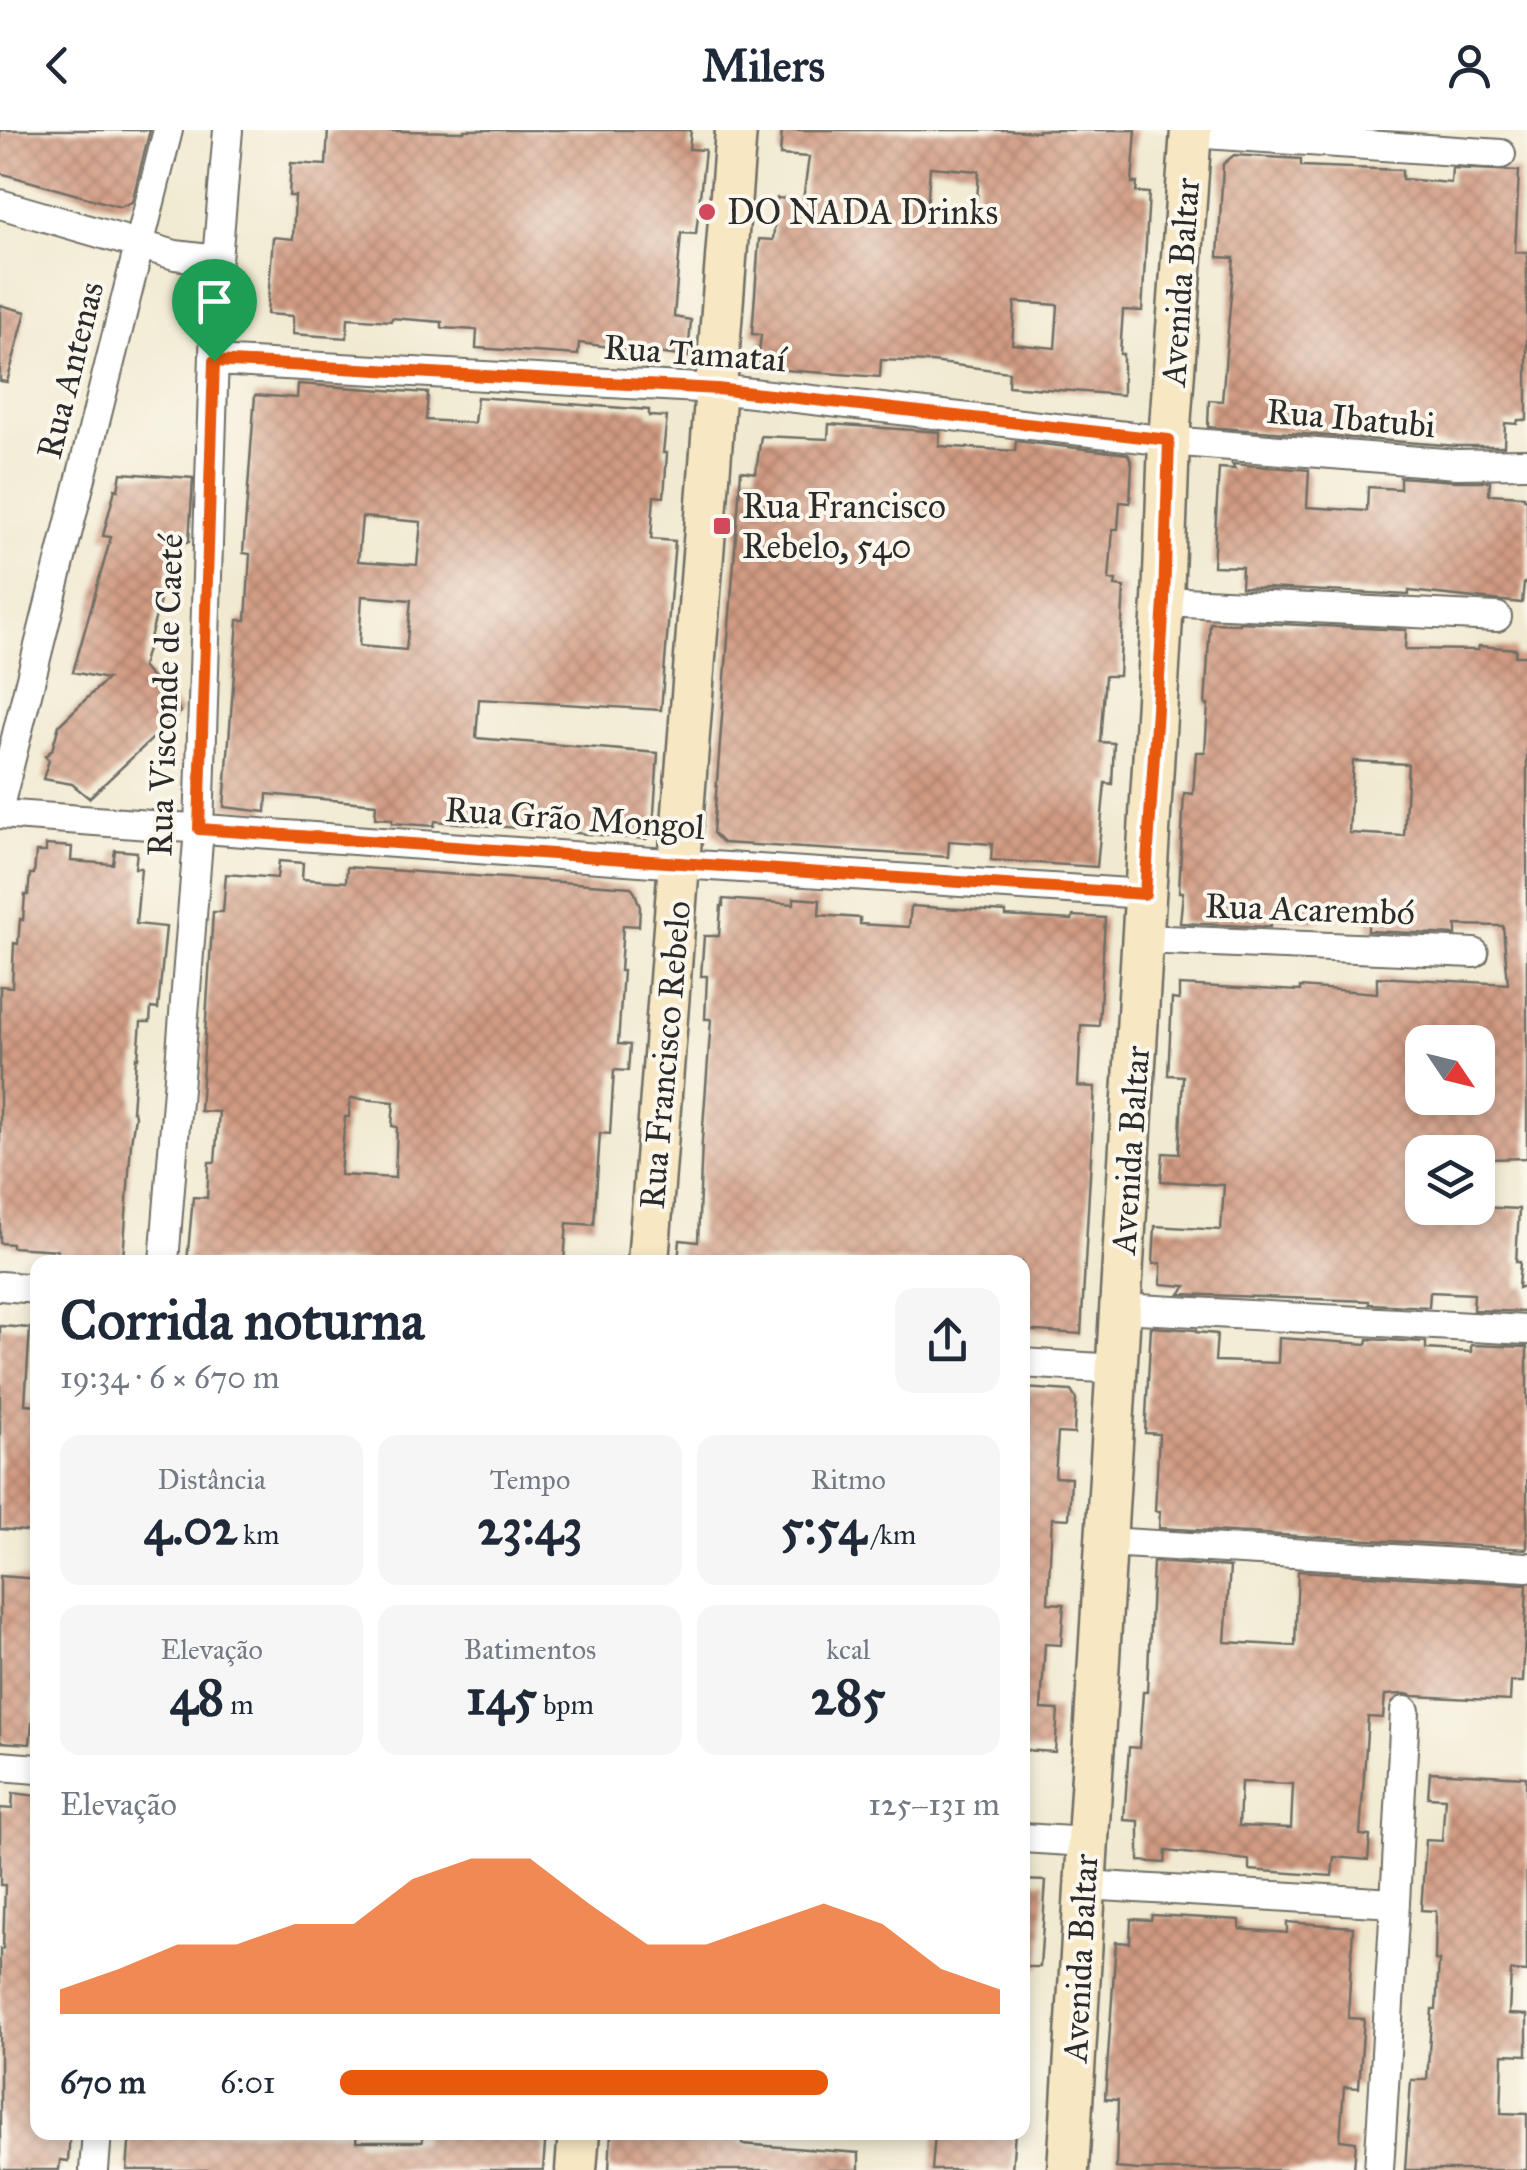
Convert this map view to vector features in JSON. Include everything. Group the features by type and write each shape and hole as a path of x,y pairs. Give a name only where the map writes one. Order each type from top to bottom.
{"street":[{"name":"Rua Antenas","path":"0,802 168,130"},
{"name":"Rua Visconde de Caeté","path":"165,1255 199,829 217,260 228,130"},
{"name":"Rua Francisco Rebelo","path":"649,1255 736,130"},
{"path":"1190,131 1501,154"},
{"name":"Avenida Baltar","path":"1068,2170 1190,131"},
{"path":"0,204 175,255 217,260"},
{"name":"Rua Tamataí","path":"214,361 717,389 1169,440"},
{"name":"Rua Ibatubi","path":"1169,440 1457,464 1527,463"},
{"path":"1164,601 1497,617"},
{"name":"Rua Grão Mongol","path":"0,814 1145,894"},
{"name":"Rua Acarembó","path":"1143,940 1474,953"},
{"path":"0,1286 30,1289"},
{"path":"1120,1308 1527,1330"},
{"path":"1030,1364 1116,1369"},
{"path":"1106,1542 1527,1566"},
{"path":"1379,2170 1405,1710"},
{"path":"0,1766 30,1768"},
{"path":"1030,1838 1088,1842"},
{"path":"1084,1885 1396,1903"},
{"path":"94,2170 96,2140"},
{"path":"576,2170 578,2140"}],"building":[{"path":"0,130 150,130 132,202 120,207 0,173"},
{"path":"328,130 691,130 689,149 705,150 696,234 681,233 674,317 691,320 688,357 579,343 578,355 476,348 477,330 442,328 442,322 392,318 348,318 347,338 293,334 293,316 267,314 273,237 293,239 295,196 289,196 291,163 326,165"},
{"path":"782,130 1136,130 1132,183 1137,183 1136,192 1149,193 1142,311 1123,310 1123,395 1008,386 1009,372 932,362 881,360 880,377 757,368 761,335 752,334 759,239 773,240 777,198 803,200 809,157 780,155","holes":["930,167 979,171 976,214 927,210","1015,302 1058,305 1055,348 1012,344"]},
{"path":"1234,155 1301,159 1301,166 1402,170 1402,179 1451,183 1452,168 1519,171 1515,252 1527,252 1527,420 1505,423 1504,446 1208,427 1209,400 1222,401 1234,258 1218,257 1223,164"},
{"path":"0,305 26,312 7,382 0,381"},
{"path":"298,384 428,393 426,420 474,423 477,397 649,410 649,416 667,417 664,497 654,496 651,539 675,541 661,710 479,699 476,738 658,753 653,828 646,839 435,821 434,826 392,823 392,819 375,818 376,804 267,794 266,812 224,807 238,620 246,620 250,554 243,553 255,395 297,398","holes":["362,517 421,522 417,565 358,561","362,596 411,600 406,650 359,646"]},
{"path":"829,424 940,432 939,446 1015,451 1016,441 1128,454 1132,464 1130,503 1120,502 1118,529 1113,529 1109,580 1124,587 1119,676 1105,676 1100,742 1114,743 1112,784 1105,783 1097,867 991,860 992,844 949,841 948,857 723,843 713,833 741,471 756,473 761,436 828,439"},
{"path":"1232,464 1309,470 1307,507 1367,511 1368,487 1400,489 1400,477 1490,481 1489,494 1524,496 1527,583 1522,603 1409,591 1409,595 1241,587 1242,567 1213,566 1219,468 1235,469"},
{"path":"121,473 193,478 189,542 176,542 142,667 181,712 89,798 72,784 43,779 49,760 45,756 52,750 59,725 107,679 73,672 111,537 103,536"},
{"path":"1210,623 1406,630 1405,649 1478,650 1479,646 1516,649 1515,656 1527,656 1527,1158 1495,1159 1495,1135 1405,1135 1405,1225 1495,1225 1495,1208 1519,1209 1518,1288 1527,1285 1527,1312 1473,1310 1474,1294 1430,1292 1429,1307 1180,1294 1186,1286 1161,1284 1161,1263 1153,1264 1155,1226 1221,1230 1224,1185 1161,1181 1163,1153 1179,1154 1183,1076 1168,1075 1172,999 1179,1000 1179,985 1377,993 1377,977 1508,984 1503,926 1456,925 1456,935 1368,931 1368,919 1270,919 1270,927 1180,923 1184,793 1193,794 1196,752 1205,752","holes":["1353,761 1408,764 1404,836 1349,833"]},
{"path":"46,845 72,847 71,861 113,864 115,850 137,852 135,868 141,868 136,924 166,927 158,1009 151,1008 150,1022 141,1022 136,1057 123,1255 58,1255 58,1250 0,1243 0,986 12,987 14,943 18,944 30,874 34,874 36,852 46,852"},
{"path":"279,861 303,863 302,879 346,882 347,867 631,887 640,907 639,926 623,925 618,1044 630,1045 628,1071 614,1070 610,1134 600,1133 594,1225 567,1223 565,1255 188,1255 193,1197 207,1198 209,1162 215,1162 219,1112 200,1111 213,912 223,912 226,874 277,878","holes":["350,1098 394,1102 392,1126 397,1127 395,1178 340,1175"]},
{"path":"794,898 820,900 819,915 860,918 860,924 909,927 911,906 1006,912 1006,916 1105,918 1099,1026 1081,1025 1078,1086 1095,1087 1081,1334 1030,1331 1030,1255 679,1255 680,1240 698,1242 711,1019 705,1019 707,976 701,976 704,936 719,936 723,899 794,904"},
{"path":"0,1326 30,1328 25,1404 30,1404 30,1531 0,1529"},
{"path":"1151,1327 1217,1334 1215,1361 1278,1363 1279,1338 1367,1344 1368,1339 1426,1342 1426,1349 1471,1352 1471,1345 1527,1347 1527,1549 1159,1528 1160,1511 1155,1511 1159,1434 1145,1433"},
{"path":"1030,1388 1071,1391 1076,1399 1074,1434 1058,1433 1055,1477 1071,1478 1069,1519 1052,1518 1048,1603 1064,1604 1061,1645 1045,1644 1041,1709 1058,1710 1055,1752 1030,1750"},
{"path":"1153,1562 1230,1567 1225,1642 1295,1646 1298,1571 1527,1584 1523,1682 1511,1682 1510,1701 1385,1695 1383,1718 1368,1717 1360,1835 1370,1836 1368,1860 1334,1857 1332,1876 1249,1870 1249,1860 1166,1851 1165,1863 1139,1861 1139,1821 1124,1820 1129,1747 1139,1748 1143,1692 1147,1692","holes":["1241,1782 1293,1784 1291,1828 1239,1826"]},
{"path":"0,1576 30,1578 30,1744 0,1742"},
{"path":"1430,1772 1526,1777 1527,1972 1511,1971 1509,2014 1527,2015 1527,2055 1503,2054 1501,2113 1527,2114 1527,2170 1405,2170 1411,2080 1427,2080 1432,2009 1436,2009 1436,1911 1421,1910 1426,1840 1442,1841 1445,1798 1428,1797"},
{"path":"13,1793 30,1795 30,2140 69,2140 68,2161 60,2160 59,2170 0,2170 0,1949 5,1885 0,1885 0,1808 12,1809"},
{"path":"1030,1880 1046,1881 1040,1967 1030,1967"},
{"path":"1152,1915 1240,1920 1240,1929 1287,1933 1287,1922 1353,1927 1348,2018 1364,2019 1359,2088 1344,2087 1340,2140 1356,2142 1354,2170 1116,2168 1118,2100 1105,2099 1116,1942 1130,1943 1131,1919 1151,1920"},
{"path":"129,2140 545,2140 543,2170 127,2170"},
{"path":"611,2140 742,2140 742,2144 859,2153 859,2170 609,2170"},
{"path":"934,2140 1014,2140 1012,2170 932,2170"}],"place":[{"name":"DO NADA Drinks","path":"707,212"},
{"name":"Rua Francisco Rebelo, 540","path":"722,526"}],"route":[{"path":"214,361 717,389 1169,440 1164,601 1145,894 199,829 214,361"}]}
